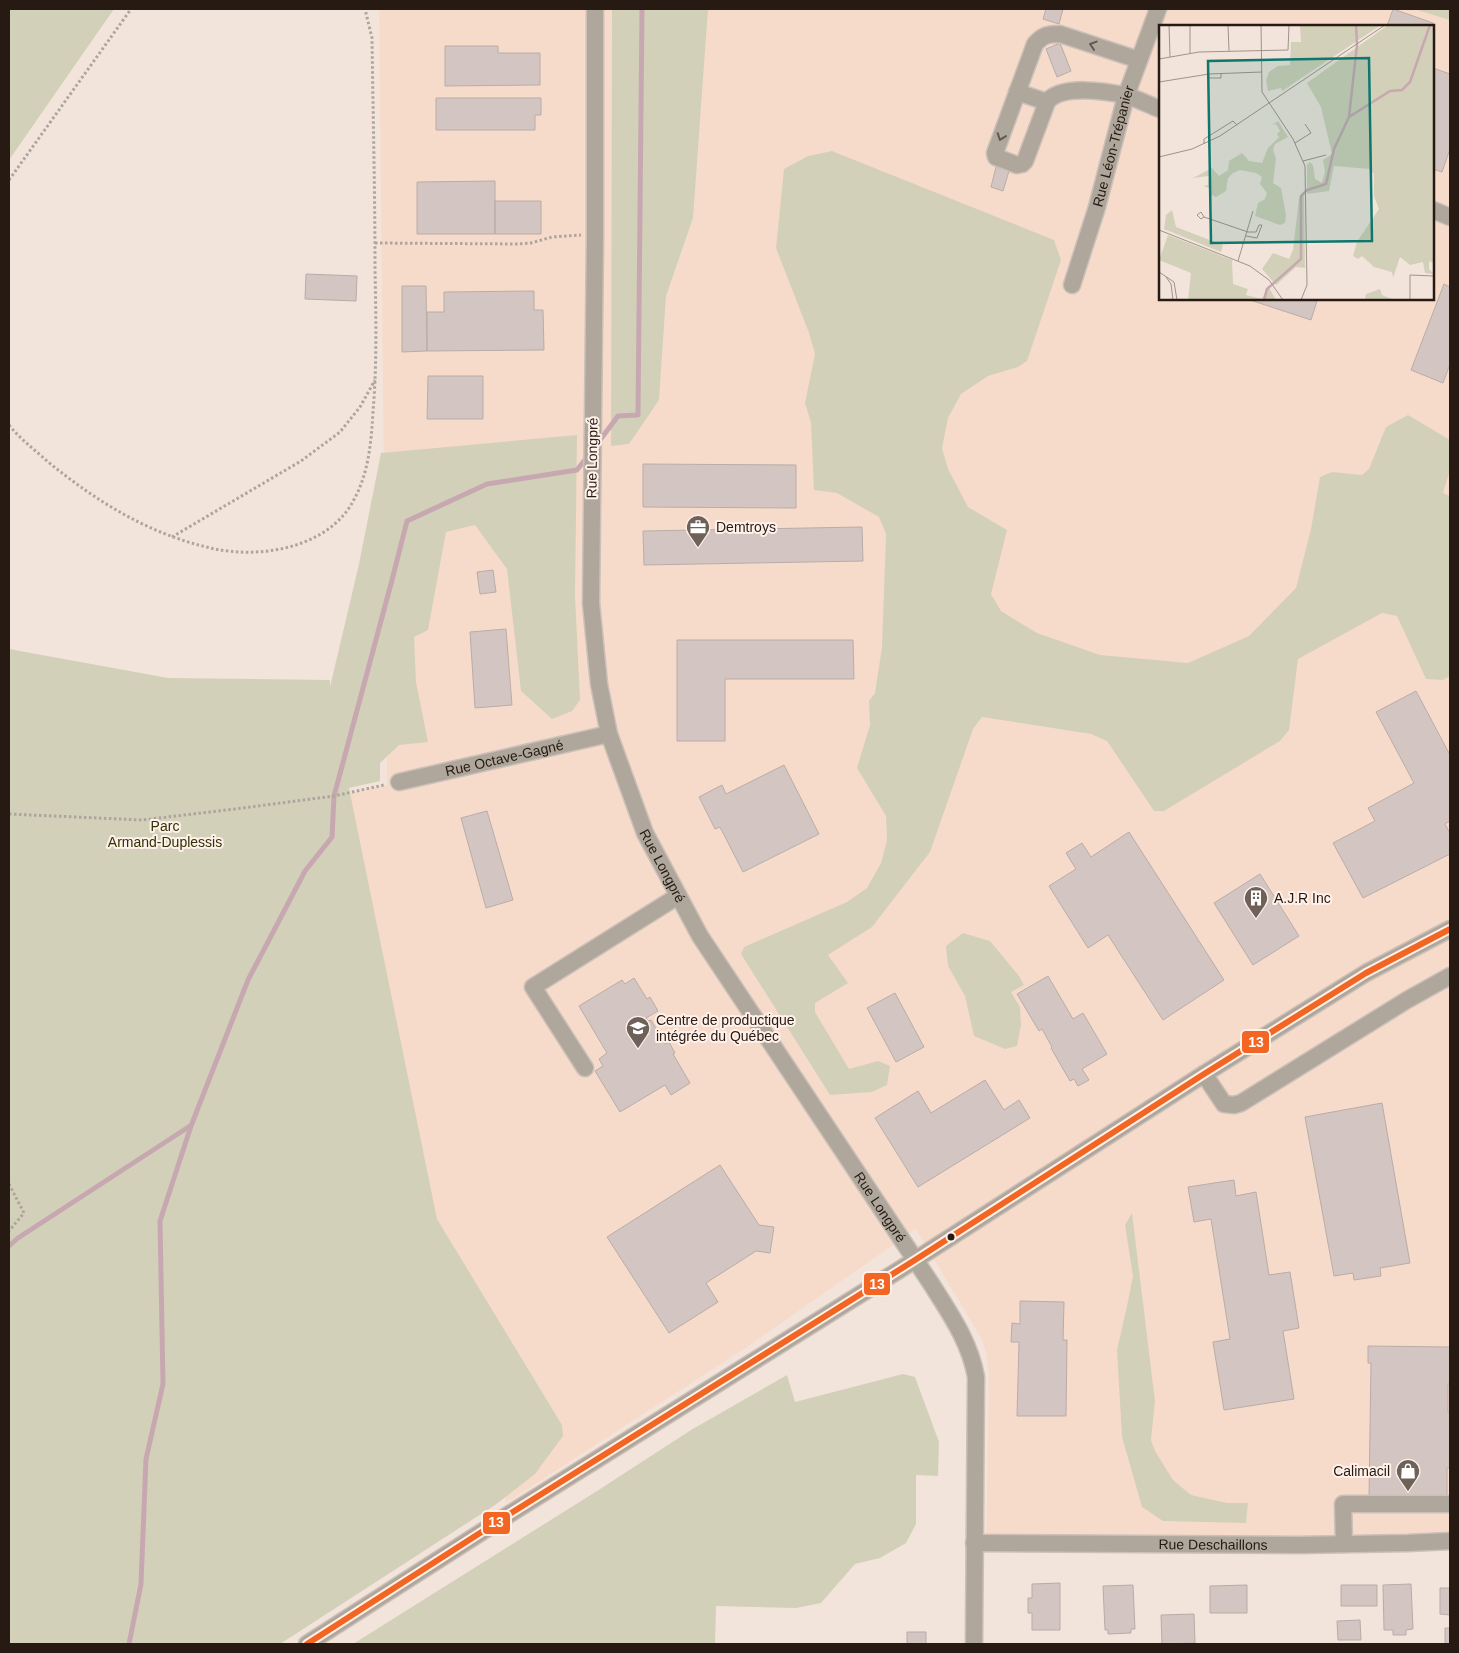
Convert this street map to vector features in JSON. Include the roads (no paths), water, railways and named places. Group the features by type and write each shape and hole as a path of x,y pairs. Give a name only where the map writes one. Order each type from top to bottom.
{"street":[{"name":"Rue Longpré","path":"595,9 595,235 591,603 599,684 609,734 645,833 700,936 915,1260 968,1346 974,1362 976,1394 974,1644"},
{"name":"Rue Léon-Trépanier","path":"1072,285 1097,207 1126,96 1158,9"},
{"path":"1139,60 1060,34 1047,34 1041,37 1034,44 995,153 996,157 1008,162 1022,164 1025,161 1047,102 1051,98 1073,90 1126,96 1159,109"},
{"path":"1017,92 1047,102"},
{"path":"1434,210 1450,217"},
{"name":"Rue Octave-Gagné","path":"399,782 609,734"},
{"path":"584,1068 533,987 678,896"},
{"path":"307,1644 915,1260 1204,1074 1366,973 1450,929"},
{"path":"1204,1074 1224,1104 1234,1106 1407,1000 1450,976"},
{"path":"1344,1544 1344,1504 1450,1504"},
{"name":"Rue Deschaillons","path":"974,1543 1408,1544 1450,1541"}],"waterway":[{"path":"597,444 618,416 638,415 642,9"},
{"path":"129,1644 141,1584 146,1459 163,1384 160,1221 191,1126 248,980 305,871 332,837 334,796 407,521 487,484 577,470 587,457"},
{"path":"9,1246 18,1238 190,1126"}],"place":[{"name":"Demtroys","path":"698,548"},
{"name":"A.J.R Inc","path":"1256,919"},
{"name":"Centre de productique intégrée du Québec","path":"638,1049"},
{"name":"Calimacil","path":"1408,1492"}],"park label":[{"name":"Parc Armand-Duplessis","path":"165,834"}]}
